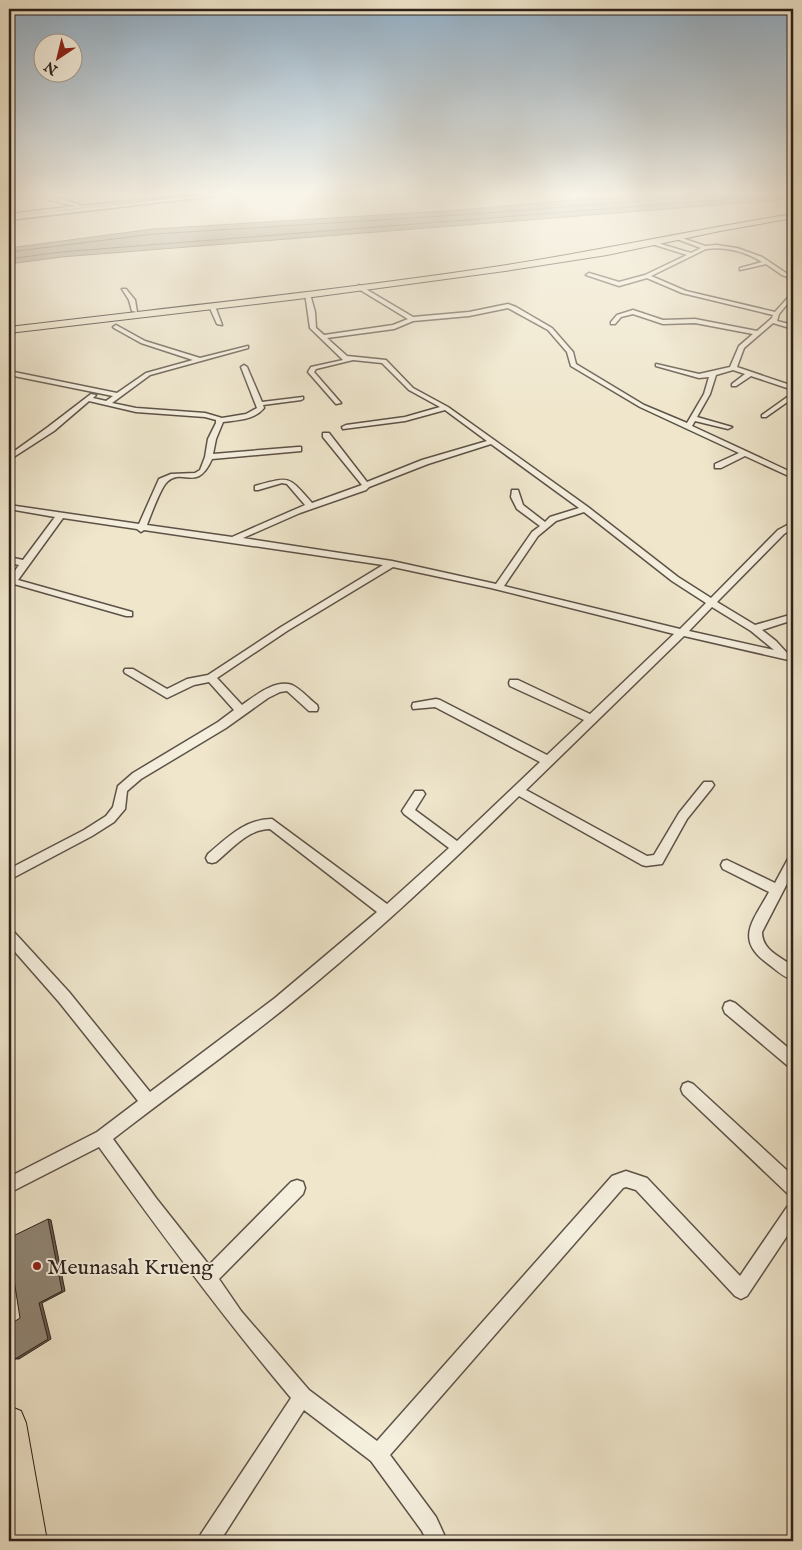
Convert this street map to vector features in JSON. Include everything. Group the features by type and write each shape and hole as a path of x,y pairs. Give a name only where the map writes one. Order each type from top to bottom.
{"highway":[{"path":"9,330 492,266"},
{"path":"9,325 212,306 510,266"},
{"path":"9,1423 29,1541"}],"street":[{"path":"589,274 618,284 647,276 665,266"},
{"path":"742,269 752,266"},
{"path":"773,266 784,274 793,277"},
{"path":"647,276 684,292 776,314"},
{"path":"359,287 412,319"},
{"path":"124,290 132,300 136,313"},
{"path":"307,294 312,312 313,328 345,358 350,360"},
{"path":"733,368 741,348 775,319 776,314 793,294"},
{"path":"785,302 793,304"},
{"path":"212,306 220,324"},
{"path":"322,337 394,327 412,319 469,314 504,306 514,308 550,329 570,352 573,365 642,406 793,476"},
{"path":"613,323 619,316 633,312 663,322 695,321 758,333"},
{"path":"771,321 793,327"},
{"path":"116,327 143,342 201,360"},
{"path":"106,404 148,374 246,347"},
{"path":"338,403 310,372 313,368 350,360 376,359 384,361 411,389 446,408 585,509 675,579 754,629 789,657"},
{"path":"658,365 696,376 713,374 733,368 793,388"},
{"path":"88,399 136,410 205,416 220,420 248,416 258,412 261,408 244,367"},
{"path":"9,373 118,395"},
{"path":"688,427 707,394 713,374"},
{"path":"734,385 750,374"},
{"path":"9,458 51,429 98,391"},
{"path":"764,416 793,395"},
{"path":"259,404 301,398"},
{"path":"346,427 405,419 446,408"},
{"path":"693,418 728,427"},
{"path":"141,528 162,481 171,476 201,473 209,457 212,439 220,420"},
{"path":"326,436 366,485"},
{"path":"233,540 263,525 310,506 363,488 366,485 425,462 491,442"},
{"path":"209,457 298,449"},
{"path":"718,466 745,453"},
{"path":"258,488 282,480 289,482 310,506"},
{"path":"515,492 516,502 544,526"},
{"path":"9,507 392,564 789,657"},
{"path":"498,588 535,534 552,519 585,509"},
{"path":"60,516 23,563 10,583 129,614"},
{"path":"9,1185 102,1137 280,1003 387,912 458,848 683,631 781,532 793,524"},
{"path":"9,560 23,563"},
{"path":"129,671 167,694 191,682 211,678 284,629 392,564"},
{"path":"754,629 793,617"},
{"path":"211,678 241,711"},
{"path":"514,682 592,719"},
{"path":"9,875 88,833 110,819 119,809 122,789 137,776 275,689 284,686 291,689 313,708"},
{"path":"417,706 436,703 548,761"},
{"path":"517,790 646,861 652,862 658,860 682,816 708,785"},
{"path":"419,794 408,811 458,848"},
{"path":"212,858 255,824 264,822 272,824 387,912"},
{"path":"793,861 755,931 756,947 793,974"},
{"path":"727,864 776,890"},
{"path":"9,936 64,997 148,1102"},
{"path":"730,1008 793,1061"},
{"path":"688,1089 793,1187"},
{"path":"102,1137 150,1204 208,1278 234,1317 302,1397 378,1454 429,1524 437,1541"},
{"path":"378,1454 618,1182 626,1179 641,1184 740,1290 793,1213"},
{"path":"208,1278 297,1188"},
{"path":"208,1541 302,1397"}],"building":[{"name":"Meunasah Krueng","path":"48,1219 62,1291 39,1303 48,1339 15,1359 9,1325 20,1318 9,1238"}],"place":[{"name":"Meunasah Krueng","path":"37,1266"}]}
